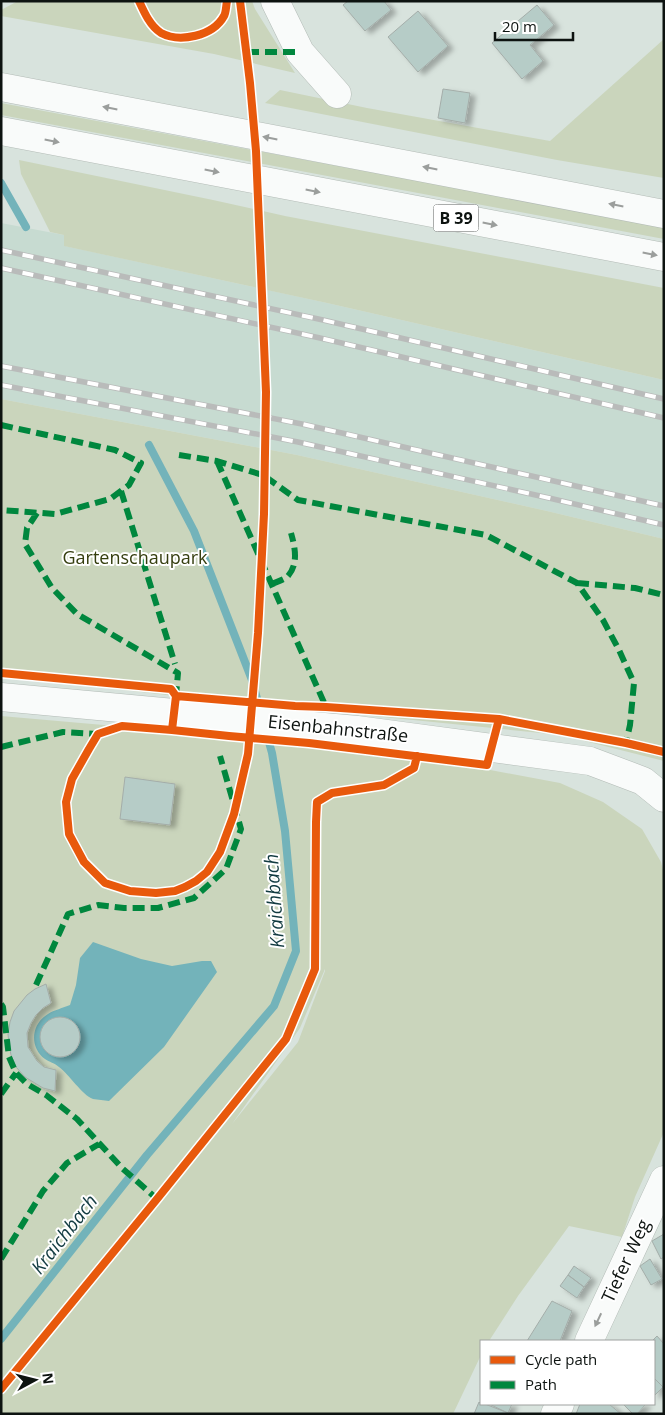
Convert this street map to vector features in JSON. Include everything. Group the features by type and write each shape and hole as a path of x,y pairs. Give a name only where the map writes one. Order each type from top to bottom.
{"main road":[{"path":"275,1 300,52 337,94"},
{"name":"B 39","path":"1,87 664,214"},
{"name":"B 39","path":"3,132 664,257"},
{"name":"Eisenbahnstraße","path":"1,697 357,730 590,760 644,781 664,798"},
{"name":"Tiefer Weg","path":"589,1340 664,1180"}],"shaded area":[{"path":"1,223 64,235 65,246 327,303 664,380 664,539 297,455 1,399"}],"green space":[{"path":"18,1 252,1 255,9 295,73 214,54 1,16 1,10"},
{"path":"664,39 664,178 557,160 265,103 280,90 367,108 550,141"},
{"path":"1,103 664,227 664,239 1,115"},
{"path":"19,160 285,216 664,288 664,380 327,303 64,246 64,235 50,232 21,174"},
{"name":"Gartenschaupark","path":"1,399 297,455 664,539 664,761 561,735 176,696 1,676"},
{"path":"1,716 229,736 388,754 485,769 560,783 603,802 642,829 661,862 664,874 664,1132 635,1197 622,1237 569,1226 518,1296 490,1340 480,1340 480,1357 453,1414 1,1414","holes":["325,969 298,1042 232,1124 300,1028"]}],"water":[{"path":"93,942 141,959 172,966 211,961 217,972 164,1047 109,1101 89,1097 63,1070 40,1054 34,1042 35,1029 42,1018 53,1011 70,1005 76,985 80,958"}],"building":[{"path":"348,1 384,1 391,10 365,31 343,5"},
{"path":"537,5 554,25 530,45 543,61 522,79 492,43"},
{"path":"418,11 448,46 418,72 388,37"},
{"path":"443,89 470,93 465,123 438,118"},
{"path":"125,777 175,784 170,825 120,819"},
{"path":"46,984 51,1003 36,1015 31,1023 27,1033 28,1047 37,1061 44,1067 56,1070 55,1091 43,1088 25,1077 16,1067 11,1055 8,1034 14,1011 27,995"},
{"path":"64,1017 71,1020 77,1026 80,1037 79,1045 71,1054 64,1057 56,1057 49,1054 41,1045 40,1033 43,1026 52,1018"},
{"path":"664,1234 664,1257 661,1259 652,1241"},
{"path":"650,1259 662,1279 651,1285 640,1266"},
{"path":"574,1266 591,1278 584,1287 568,1275"},
{"path":"568,1275 584,1287 577,1298 560,1286"},
{"path":"552,1301 572,1311 560,1340 528,1340"},
{"path":"657,1336 664,1344 663,1387 655,1379 655,1340 653,1340"},
{"path":"655,1379 663,1387 655,1395"},
{"path":"479,1402 480,1405 488,1405 508,1413 508,1414 474,1414"},
{"path":"491,1405 512,1405 508,1413"},
{"path":"580,1405 610,1405 621,1414 576,1414"},
{"path":"624,1405 645,1405 637,1414 633,1414"}],"waterway":[{"name":"Kraichbach","path":"1,183 26,227"},
{"name":"Kraichbach","path":"149,445 194,531 252,680 262,717"},
{"name":"Kraichbach","path":"1,1339 147,1155 274,1006 296,951 285,831 272,753 265,728"}],"railway":[{"path":"1,250 323,320 664,399"},
{"path":"1,268 320,338 664,418"},
{"path":"1,366 302,424 664,506"},
{"path":"1,385 298,442 664,525"}],"marked path":[{"path":"247,52 300,52"},
{"path":"1,425 115,450 141,463 129,485 110,499 55,514 1,510"},
{"path":"179,455 217,461 263,475 298,500 486,535 577,583 603,620 634,683 630,725 626,743"},
{"path":"217,461 326,707"},
{"path":"121,491 175,664"},
{"path":"37,513 27,528 25,544 52,588 77,614 178,673 176,695"},
{"path":"272,584 287,577 293,567 295,550 291,533"},
{"path":"577,583 635,588 664,595"},
{"path":"1,747 63,732 98,734"},
{"path":"36,985 68,914 98,905 124,908 158,908 194,898 226,869 241,829 220,756"},
{"path":"1,1004 3,1007 9,1057 16,1073 27,1084 46,1095 77,1119 122,1168 157,1199"},
{"path":"1,1094 16,1073"},
{"path":"1,1259 43,1191 67,1163 99,1144"}],"cycle path":[{"path":"139,1 157,30 169,36 177,37 196,36 219,23 226,11 227,1"},
{"path":"240,1 256,151 266,392 264,514 258,633 248,754 234,814 220,852 207,872 185,887 175,891 156,893 130,891 105,883 84,862 69,834 66,802 72,779 98,734 122,726 172,730 229,736 309,743 487,765 499,719"},
{"path":"1,673 171,689 176,696 172,730"},
{"path":"176,696 295,706 499,719 664,752"},
{"path":"1,1389 286,1039 315,969 317,802 332,793 384,785 414,768 417,756"}]}
